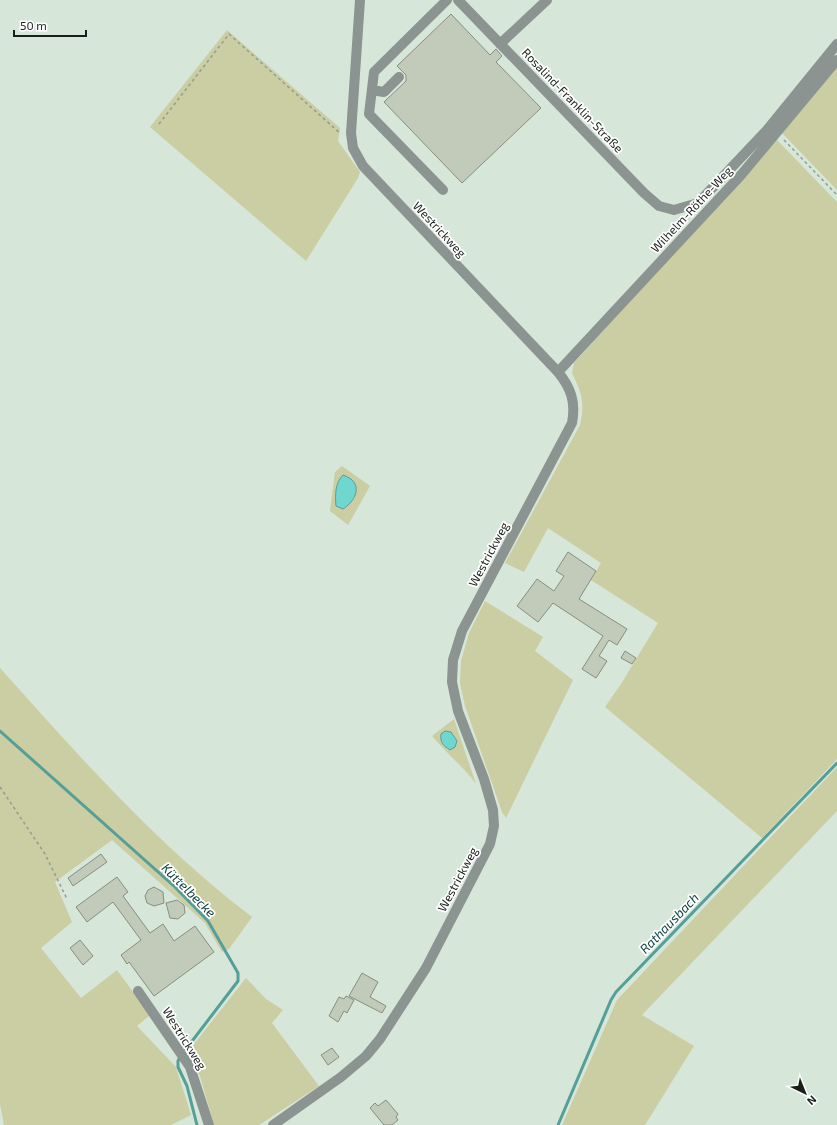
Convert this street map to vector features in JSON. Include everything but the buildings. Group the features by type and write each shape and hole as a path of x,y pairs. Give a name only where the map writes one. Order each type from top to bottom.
{"street":[{"name":"Westrickweg","path":"273,1125 341,1077 366,1056 380,1038 426,968 490,844 494,826 493,810 484,780 458,711 452,682 453,660 462,631 572,423 575,409 572,394 558,372 363,166 355,154 351,139 360,0"},
{"path":"443,190 369,114 374,72 447,0"},
{"name":"Rosalind-Franklin-Straße","path":"458,0 644,193 659,206 674,210 698,202 767,130 837,44"},
{"path":"500,44 547,0"},
{"name":"Wilhelm-Röthe-Weg","path":"558,372 741,175 837,60"},
{"path":"372,90 384,92 399,77"},
{"name":"Westrickweg","path":"138,991 190,1067 209,1125"}],"path":[{"path":"159,124 229,34 346,138 351,139"},
{"path":"777,132 837,195"},
{"path":"0,787 45,854 67,899"}],"green space":[{"path":"227,30 340,128 338,141 360,172 358,178 306,261 150,127"},
{"path":"837,66 837,190 782,133"},
{"path":"777,140 837,202 837,759 762,838 605,707 621,684 658,623 591,580 601,563 548,528 524,572 505,563 580,425 582,398 572,373 574,363"},
{"path":"342,466 370,486 348,525 330,511 335,472"},
{"path":"485,601 543,637 535,651 573,680 506,818 502,812 465,706 460,683 461,661 469,633"},
{"path":"0,668 120,799 184,861 217,890 252,917 229,949 222,952 205,923 112,840 55,882 72,922 41,948 81,998 117,970 150,1015 137,1026 176,1067 191,1115 171,1125 4,1125 0,1104"},
{"path":"454,719 476,784 466,771 432,736"},
{"path":"837,767 837,811 642,1015 694,1046 645,1125 562,1125 617,1000"},
{"path":"246,978 266,999 283,1010 272,1023 319,1086 259,1125 214,1125 200,1076 187,1053"}],"water":[{"path":"343,475 350,478 354,482 356,491 352,501 343,509 336,506 336,489 340,478"},
{"path":"445,731 451,732 457,741 455,747 450,750 441,740 441,734"}],"waterway":[{"name":"Küttelbecke","path":"0,731 175,887 208,921 238,973 238,981 183,1053"},
{"name":"Rathausbach","path":"558,1125 611,1000 616,992 837,763"},
{"name":"Küttelbecke","path":"180,1057 178,1067 187,1086 197,1125"}]}
